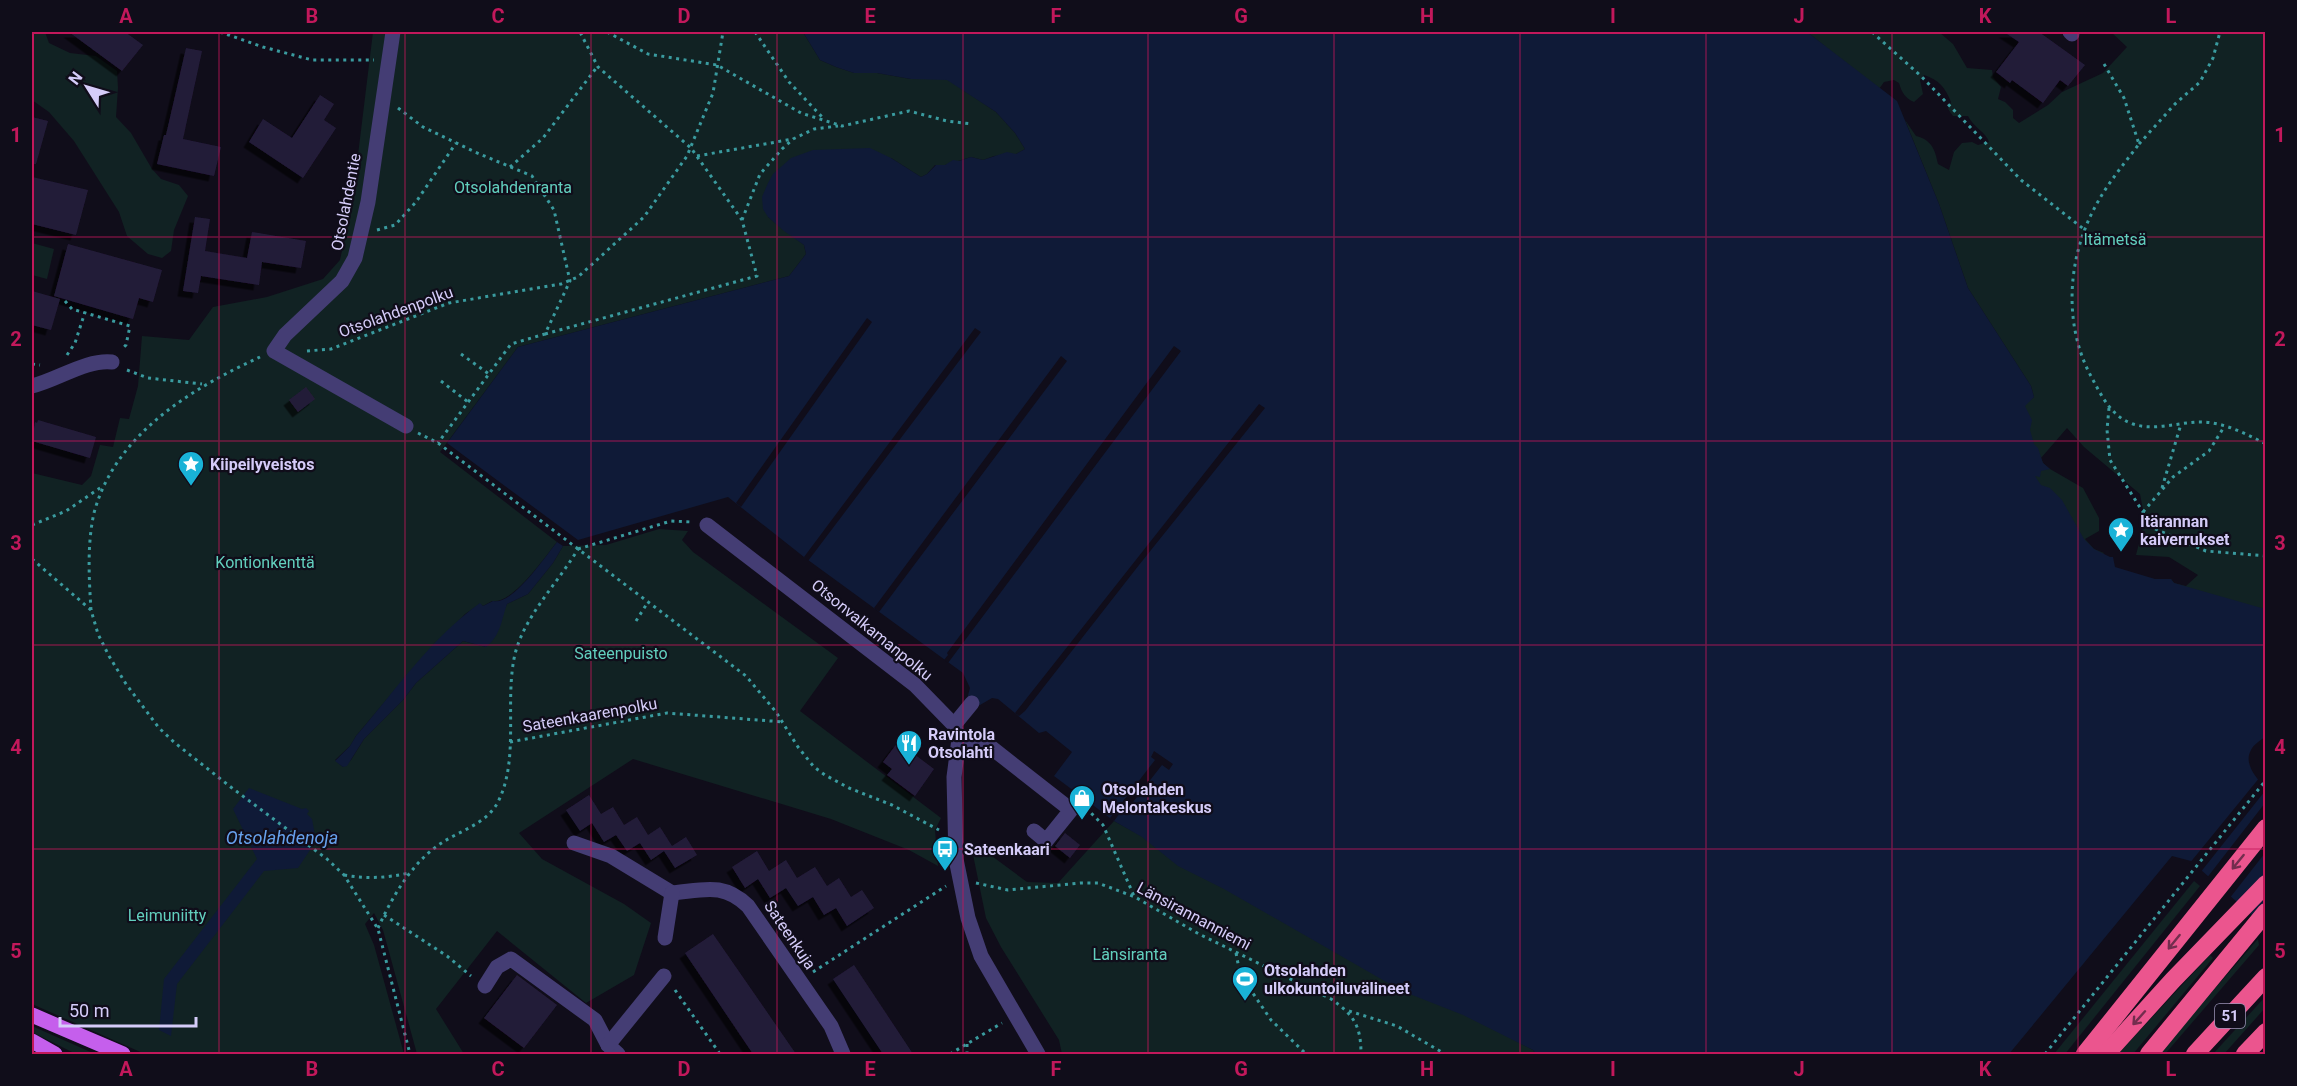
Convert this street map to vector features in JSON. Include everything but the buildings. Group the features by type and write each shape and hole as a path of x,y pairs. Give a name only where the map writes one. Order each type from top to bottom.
{"highway":[{"path":"2085,1054 2265,828"},
{"path":"2106,1054 2265,884"},
{"path":"2149,1054 2265,912"},
{"name":"51","path":"2194,1054 2265,977"},
{"name":"51","path":"2245,1054 2265,1032"},
{"path":"2257,1054 2265,1044"}],"main road":[{"path":"32,1015 123,1054"},
{"path":"32,1041 55,1054"}],"street":[{"name":"Otsolahdentie","path":"274,351 285,335 342,281 355,258 368,202 393,32"},
{"path":"274,351 406,426"},
{"path":"32,386 98,361 112,362"},
{"name":"Otsonvalkamanpolku","path":"707,525 915,685 957,732"},
{"path":"972,704 957,732 949,832 973,936 981,956 1038,1054"},
{"path":"957,732 988,745 1071,810 1046,841 1034,831"},
{"path":"574,843 611,856 672,893 665,938"},
{"name":"Sateenkuja","path":"672,893 723,890 739,897 748,906 831,1026 843,1054"},
{"path":"485,986 497,967 511,959 595,1020 613,1050 664,976"}],"path":[{"path":"220,32 263,47 312,60 387,61"},
{"path":"580,32 598,67 691,148 697,156 742,220 757,276 511,344 438,443 746,676 784,723 805,757 825,775 949,832"},
{"path":"607,32 648,54 717,64 801,113 842,126"},
{"name":"Otsolahdenpolku","path":"91,610 91,533 94,515 104,485 131,446 151,424 172,406 204,385 274,351 331,349 449,303 570,281 592,265 644,217 691,148 713,93 723,32"},
{"path":"755,32 789,82 825,119"},
{"path":"1872,32 1921,76 2021,180 2085,230"},
{"path":"2220,32 2213,58 2200,82 2175,104 2139,144 2112,179 2094,208 2078,247 2072,297 2074,335 2083,362 2109,406 2122,419 2141,426 2208,422 2237,430 2265,444"},
{"path":"2104,64 2124,98 2139,144"},
{"path":"510,167 543,138 598,67"},
{"path":"382,96 423,127 532,176 554,210 570,281 545,334"},
{"path":"742,220 760,174 794,139 814,129 842,126 909,111 947,121 972,124"},
{"path":"697,156 794,139"},
{"path":"360,235 395,225 416,202 456,143"},
{"path":"65,301 72,309 130,326 126,345 112,362 148,378 204,385"},
{"path":"66,356 75,343 85,312"},
{"path":"461,354 489,374"},
{"path":"32,364 43,365"},
{"path":"441,381 468,402"},
{"path":"2109,406 2107,430 2110,460 2153,528 2206,550 2265,556"},
{"path":"2161,490 2181,424"},
{"path":"2143,512 2173,477 2209,451 2224,426"},
{"path":"32,525 66,511 104,485"},
{"path":"378,929 409,873 441,843 481,822 493,809 508,773 509,712 516,651 536,612 578,549 670,521 696,522 707,525"},
{"path":"32,560 91,610 98,634 109,656 126,684 159,728 344,875 378,929 410,1054"},
{"path":"636,621 648,602"},
{"name":"Sateenkaarenpolku","path":"509,742 666,714 784,723"},
{"path":"2045,1054 2265,780"},
{"path":"1071,810 1083,806 1092,812 1103,825 1129,888 1135,897"},
{"path":"344,875 387,878 409,873"},
{"name":"Länsirannanniemi","path":"972,882 1008,890 1080,883 1098,884 1135,897 1236,953 1330,999 1347,1011 1357,1025 1361,1038 1361,1054"},
{"path":"799,981 947,885"},
{"path":"384,915 447,956 485,986"},
{"path":"1236,953 1240,974 1271,1020 1306,1054"},
{"path":"664,976 720,1054"},
{"path":"1347,1011 1397,1026 1445,1054"},
{"path":"950,1054 1016,1014"},
{"path":"967,1044 968,1054"}],"green space":[{"path":"32,32 45,32 49,43 70,53 96,56 117,71 116,117 131,133 152,169 161,179 179,185 188,196 174,230 171,251 162,258 148,254 127,236 119,212 74,141 49,112 32,100"},
{"path":"373,32 803,32 820,60 854,73 877,73 911,79 947,79 996,112 1015,133 1025,149 1016,154 994,156 983,160 971,157 945,165 935,165 921,177 891,158 768,217 804,245 806,254 789,276 518,347 440,452 557,542 528,579 509,596 483,606 480,604 465,614 404,679 350,746 335,760 343,767 351,760 364,739 403,700 416,683 463,641 486,647 507,604 528,594 553,563 563,546 606,545 659,529 688,531 682,540 693,552 838,658 800,711 941,818 935,830 938,866 909,850 831,819 633,759 519,833 542,859 624,904 651,923 634,975 586,1003 497,931 436,1009 464,1054 417,1054 383,930 374,913 365,924 374,945 404,1054 145,1054 32,1004 32,473 82,485 91,476 100,445 113,447 120,418 129,419 138,386 142,336 189,340 213,307 267,297 323,279 340,260 352,204"},
{"name":"Itämetsä","path":"1807,32 1939,32 1953,44 1967,68 1992,70 1993,77 2001,87 1998,99 2013,110 2013,118 2019,123 2048,105 2062,92 2103,73 2127,47 2111,32 2265,32 2266,664 2156,579 2171,579 2174,583 2186,586 2198,575 2169,557 2136,555 2145,520 2140,494 2084,447 2067,428 2041,458 2050,469 2083,488 2099,518 2099,531 2085,539 2094,549 2104,553 2076,589 2008,419 2034,397 2031,386 1968,288 1939,204 1905,120 1916,136 1926,140 1932,146 1938,164 1949,170 1954,152 1962,143 1972,142 1978,145 1989,142 1968,116 1953,116 1948,109 1951,102 1946,92 1934,79 1924,75 1920,80 1923,94 1914,102 1906,97 1899,83 1894,80 1884,82 1879,89"},
{"path":"32,243 54,249 47,279 32,275"},
{"name":"Länsiranta","path":"1114,821 1533,1050 1536,1054 1062,1054 1059,1040 1001,947 986,918 970,840 1027,882 1058,883"},
{"path":"2194,881 2200,886 2065,1054 2054,1054"},
{"path":"2258,939 2259,945 2165,1054 2158,1054"},
{"path":"2210,955 2213,958 2133,1054 2118,1054"},
{"path":"2265,997 2265,1008 2224,1054 2213,1054"},
{"path":"32,1026 95,1054 76,1054 32,1032"}],"water":[{"path":"803,32 1807,32 1897,101 1939,204 1968,288 2031,386 2034,397 2025,406 2032,420 2030,430 2043,463 2050,469 2041,471 2040,477 2035,476 2041,485 2050,488 2062,500 2084,539 2094,549 2113,557 2115,567 2155,579 2171,579 2174,583 2265,609 2265,737 2252,748 2249,760 2252,770 2265,788 2265,927 2191,861 2172,856 2009,1054 1536,1054 1533,1050 1463,1015 1402,991 1224,889 1178,866 1142,837 1114,821 1054,776 1072,752 1046,731 1039,733 998,699 992,698 980,705 967,699 970,688 963,673 804,557 728,497 578,540 447,443 518,347 789,276 806,254 804,245 768,217 763,209 762,197 773,174 791,158 813,150 870,148 921,177 936,165 945,165 953,160 959,161 971,157 983,160 1007,152 1016,154 1025,149 1015,133 996,112 947,80 854,73 836,67 820,60"},
{"path":"557,542 563,546 553,563 528,594 507,604 495,638 486,647 463,641 416,683 403,700 364,739 347,766 343,767 335,761 445,632 480,603 483,606 509,596 528,579"},
{"name":"Otsolahdenoja","path":"249,788 302,809 306,808 309,811 307,814 312,819 316,841 298,868 264,871 177,984 171,1036 159,1030 164,979 257,859 233,809"}],"pier":[{"path":"867,318 872,322 741,507 736,503"},
{"path":"975,328 981,332 808,561 804,557"},
{"path":"1174,346 1181,351 948,663 944,660 947,653"},
{"path":"1061,356 1067,361 879,612 874,608"},
{"path":"1259,404 1265,408 1025,711 1019,716 1015,713"},
{"path":"1154,751 1173,764 1169,770 1162,765 1126,811 1123,809 1114,821 1110,818 1155,760 1151,757"},
{"path":"2260,777 2266,784 2265,791 2200,873 2189,864"},
{"path":"2265,803 2265,853 2229,899 2206,879"}],"place":[{"name":"Kiipeilyveistos","path":"191,487"},
{"name":"Itärannan kaiverrukset","path":"2121,553"},
{"name":"Ravintola Otsolahti","path":"909,766"},
{"name":"Otsolahden Melontakeskus","path":"1082,821"},
{"name":"Sateenkaari","path":"945,872"},
{"name":"Otsolahden ulkokuntoiluvälineet","path":"1245,1002"}],"park label":[{"name":"Otsolahdenranta","path":"513,187"},
{"name":"Kontionkenttä","path":"265,562"},
{"name":"Sateenpuisto","path":"621,653"},
{"name":"Leimuniitty","path":"167,915"}]}
